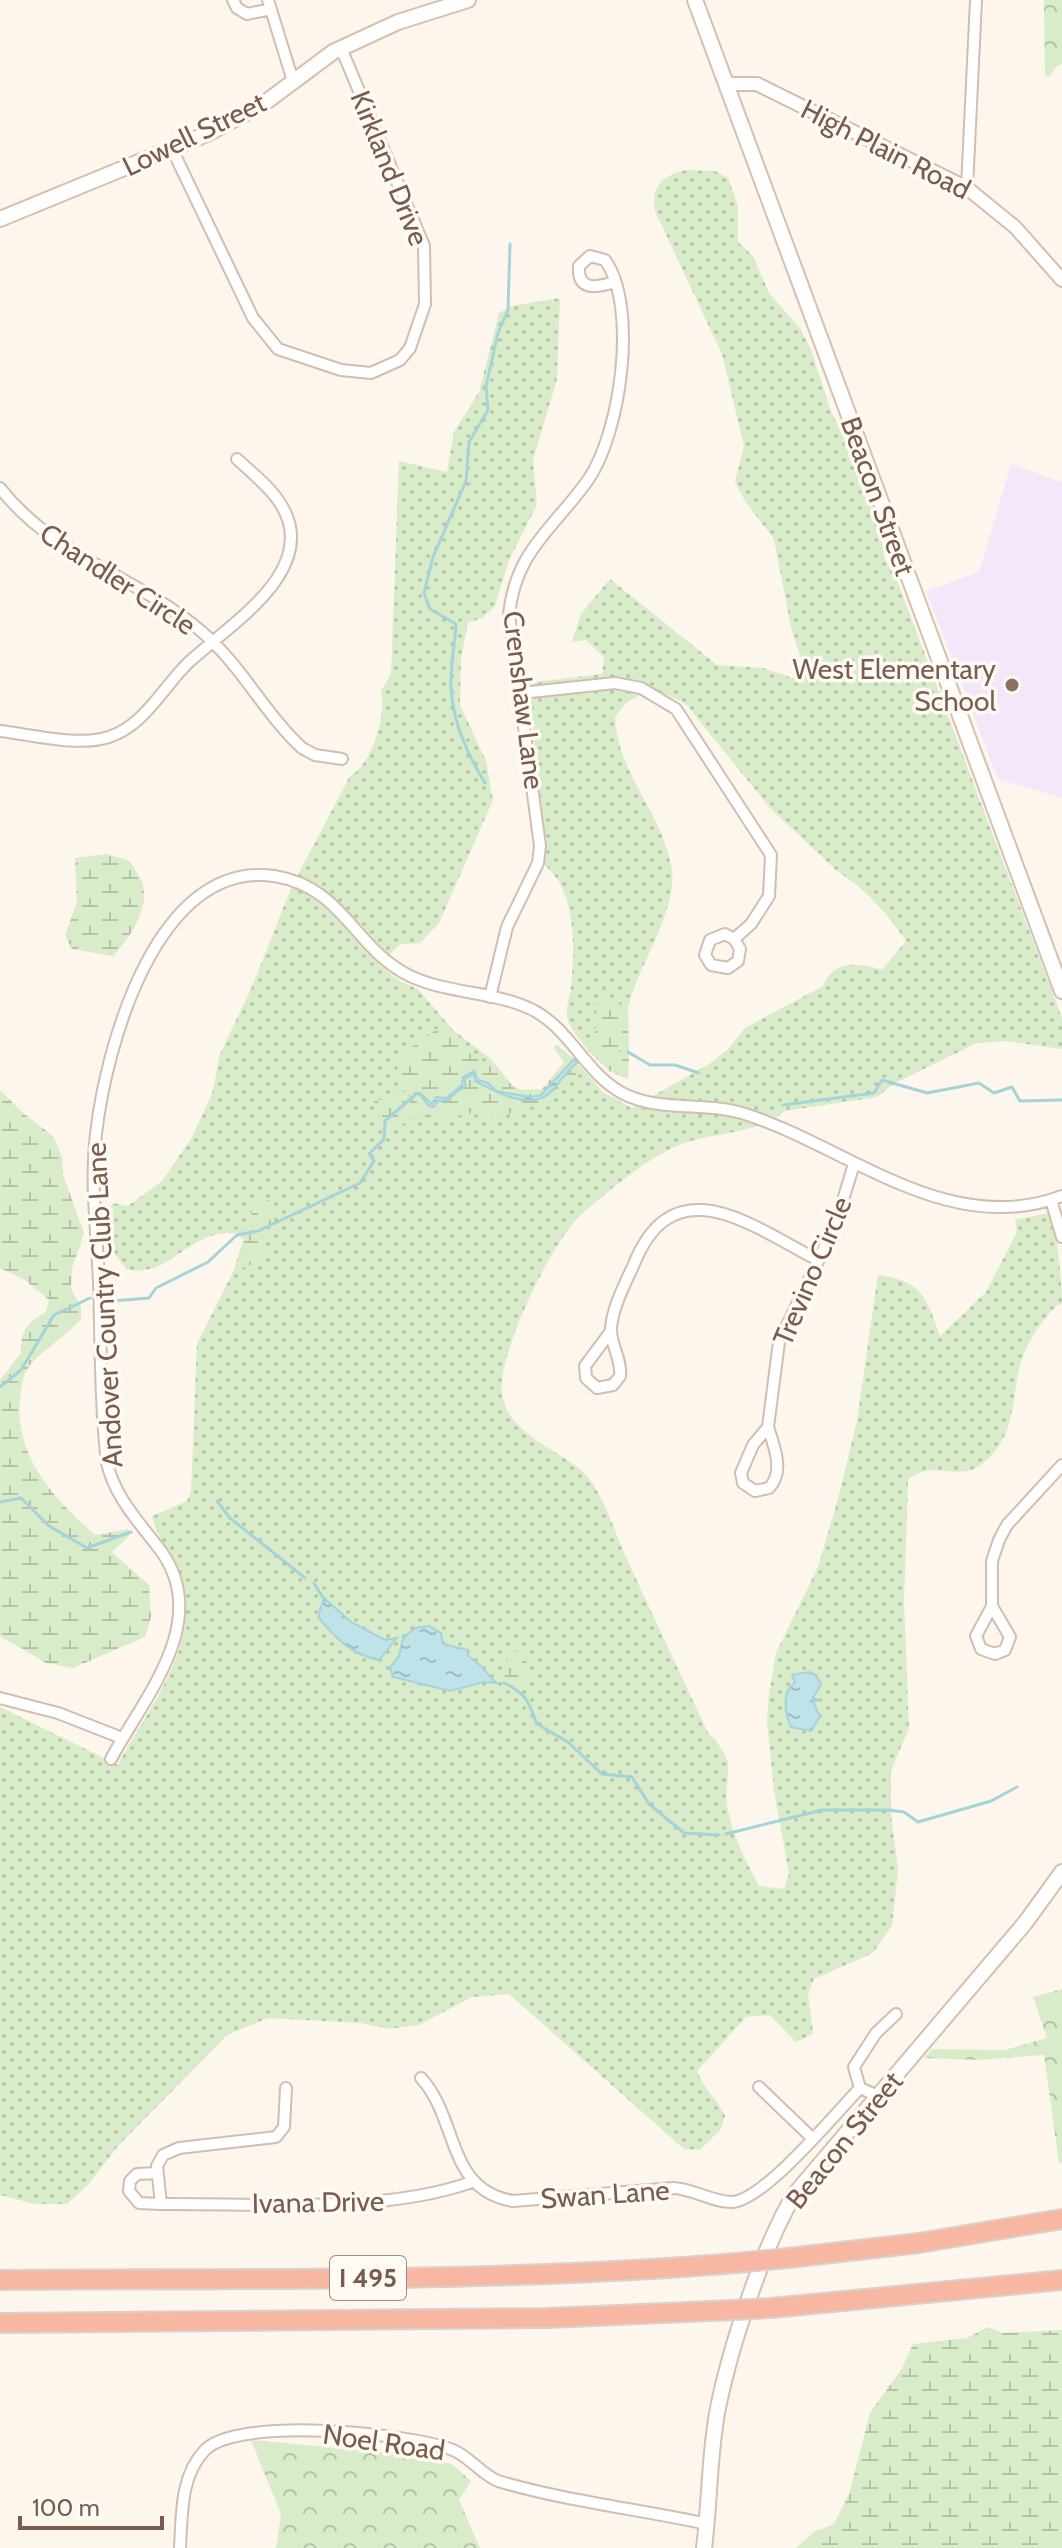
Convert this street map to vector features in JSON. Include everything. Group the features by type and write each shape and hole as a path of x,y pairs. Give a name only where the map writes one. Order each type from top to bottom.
{"highway":[{"name":"I 495","path":"0,2280 541,2276 788,2258 919,2243 1062,2219"},
{"name":"I 495","path":"0,2323 547,2318 771,2308 1062,2280"}],"main road":[{"name":"Lowell Street","path":"0,219 238,119 341,48 398,22 468,0"},
{"name":"Beacon Street","path":"694,2 728,84 1057,960 1062,991"},
{"name":"Beacon Street","path":"704,2548 718,2410 777,2227 794,2195 1025,1923 1062,1872"}],"street":[{"path":"233,0 237,8 247,14 270,4 293,81"},
{"path":"967,188 976,0"},
{"name":"Kirkland Drive","path":"172,149 253,318 269,341 278,349 341,370 371,373 386,369 410,348 420,325 427,287 424,246 341,48"},
{"name":"High Plain Road","path":"728,84 757,84 967,188 1015,227 1062,280"},
{"name":"Crenshaw Lane","path":"490,997 507,927 538,863 540,846 509,615 511,592 525,557 588,480 602,449 624,366 614,282"},
{"path":"0,731 77,740 118,734 137,721 212,642 275,582 290,550 290,527 282,506 237,459"},
{"name":"Chandler Circle","path":"0,488 25,518 55,541 170,608 212,642 302,748 315,755 342,759"},
{"path":"521,693 615,683 641,688 676,709 771,855 769,896 751,924 734,939"},
{"name":"Andover Country Club Lane","path":"111,1759 166,1662 179,1614 177,1584 171,1569 119,1494 106,1453 95,1138 121,1027 138,982 172,921 194,898 220,883 269,875 302,883 332,901 379,954 404,973 520,1005 545,1018 602,1078 624,1094 651,1102 742,1113 903,1185 981,1206 1015,1209 1056,1198"},
{"name":"Trevino Circle","path":"768,1427 753,1445 741,1469 743,1483 755,1491 769,1488 776,1477 777,1453 768,1427 779,1342 839,1216 854,1164"},
{"path":"1056,1198 1062,1237"},
{"path":"611,1331 620,1376 613,1385 597,1388 586,1378 585,1366 611,1331 618,1301 644,1241 659,1223 680,1212 704,1208 727,1213 818,1260"},
{"path":"992,1606 1010,1637 1005,1650 995,1654 981,1649 976,1640 992,1606 992,1561 999,1540 1007,1525 1062,1465"},
{"path":"0,1698 58,1713 122,1738"},
{"path":"878,2096 860,2088 854,2067 876,2033 896,2014"},
{"path":"421,2078 435,2097 472,2182"},
{"path":"759,2087 812,2138"},
{"name":"Ivana Drive","path":"286,2088 284,2127 276,2137 173,2149 159,2160 157,2173 137,2174 130,2181 129,2191 139,2203 161,2204 388,2201 431,2195 472,2182"},
{"name":"Swan Lane","path":"472,2182 496,2198 513,2201 689,2188 730,2202 759,2192 860,2088"},
{"path":"157,2173 161,2204"},
{"name":"Noel Road","path":"180,2548 186,2483 205,2450 221,2438 246,2431 283,2429 419,2442 453,2450 494,2479 707,2524"}],"shaded area":[{"name":"West Elementary School","path":"1011,464 1062,482 1062,798 998,779 926,591 979,572"}],"green space":[{"path":"1044,0 1062,0 1062,64 1050,76 1045,76"},
{"path":"687,170 715,171 728,178 738,206 738,242 753,256 769,293 800,328 811,350 831,411 857,466 879,529 885,559 898,583 1062,1018 1062,1049 1005,1041 977,1043 893,1084 877,1097 785,1111 762,1124 695,1140 657,1156 583,1213 557,1246 529,1298 508,1352 502,1393 507,1409 527,1434 581,1470 596,1489 708,1733 725,1755 729,1815 741,1851 759,1886 784,1889 789,1874 774,1791 767,1721 769,1695 776,1653 818,1567 838,1499 857,1421 878,1275 905,1282 921,1293 940,1336 986,1292 1017,1232 1015,1220 1049,1213 1057,1243 1062,1303 1043,1321 1025,1351 1009,1425 1003,1438 995,1452 973,1469 926,1471 908,1480 904,1602 909,1728 891,1771 891,1815 898,1870 892,1925 873,1953 814,1979 808,1993 813,2034 796,2042 770,2015 746,2017 697,2071 725,2116 720,2130 700,2150 684,2149 509,1994 472,1997 419,2025 389,2029 361,2023 268,2018 227,2035 118,2146 88,2185 67,2204 35,2204 0,2195 0,1707 118,1765 168,1678 184,1631 186,1607 179,1574 152,1516 187,1501 191,1492 197,1344 234,1270 243,1240 238,1233 213,1235 161,1265 139,1271 126,1269 113,1251 111,1206 113,1203 128,1206 162,1181 191,1139 212,1094 220,1054 251,989 292,886 350,776 358,770 371,750 380,725 381,691 391,674 399,461 447,472 454,432 479,392 499,313 511,306 560,298 557,379 533,460 537,505 509,560 495,606 482,618 468,623 461,657 460,705 486,761 493,800 439,923 420,943 400,944 379,965 400,981 418,989 453,1030 491,1059 513,1086 529,1094 542,1091 572,1057 603,1092 632,1108 709,1064 728,1049 745,1028 823,986 833,971 848,965 882,970 906,941 866,893 837,871 770,808 685,703 652,688 626,703 615,717 624,757 668,851 672,871 669,903 629,1004 628,1078 611,1071 592,1054 575,1033 567,1016 573,954 571,920 562,888 543,864 546,843 527,683 602,674 604,657 586,640 572,642 581,614 610,579 717,665 763,668 793,678 805,672 791,627 774,539 745,501 735,482 744,446 722,354 655,211 655,194 660,183 671,175"},
{"path":"107,854 130,861 142,882 144,894 136,924 113,956 72,949 65,935 77,902 75,858"},
{"path":"594,986 628,1007 629,1051 594,1048 597,1004 602,997"},
{"path":"445,1023 462,1040 468,1053 494,1066 516,1090 542,1089 564,1062 554,1048 556,1044 574,1059 541,1095 530,1097 496,1091 488,1083 478,1080 474,1071 446,1098 434,1100 432,1105 400,1084 394,1075 406,1051"},
{"path":"607,1048 629,1054 628,1078 609,1071 593,1053"},
{"path":"578,1062 580,1068 569,1086 533,1107 494,1118 467,1113 444,1121 416,1095 421,1095 431,1107 465,1087 464,1079 475,1074 478,1083 498,1095 538,1099 552,1092 573,1064"},
{"path":"398,1087 411,1096 383,1122 375,1111 374,1101 390,1098"},
{"path":"0,1090 53,1136 84,1233 72,1268 71,1289 81,1306 81,1319 36,1359 25,1373 20,1400 24,1440 40,1475 52,1492 95,1535 129,1529 129,1536 112,1552 149,1585 151,1617 145,1637 73,1668 46,1663 0,1636 0,1380 21,1353 26,1328 46,1312 49,1300 25,1280 0,1268"},
{"path":"414,1099 432,1117 415,1114 408,1123 388,1129 386,1122"},
{"path":"268,1200 275,1204 271,1224 252,1233 233,1232 238,1227 253,1227 251,1205"},
{"path":"270,1226 260,1261 241,1269 244,1240 240,1235 249,1235"},
{"path":"513,1651 523,1652 529,1671 528,1679 519,1687 507,1684 508,1679 504,1681 507,1660"},
{"path":"1062,1989 1062,2163 1059,2163 1044,2055 977,2060 924,2058 932,2049 1005,2050 1047,2038 1033,1997"},
{"path":"988,2327 1002,2333 1062,2330 1062,2548 796,2548 814,2532 834,2524 849,2494 870,2413 901,2370 913,2344 967,2338"},
{"path":"251,2440 428,2456 453,2465 471,2481 459,2500 480,2548 276,2548 281,2514"}],"water":[{"path":"574,1059 578,1062 552,1091 534,1100 502,1094 475,1081 474,1074 464,1079 466,1085 447,1100 438,1101 434,1107 414,1093 420,1093 432,1104 436,1097 446,1098 462,1085 463,1077 474,1071 478,1080 488,1083 496,1091 530,1097 541,1095"},
{"path":"324,1598 351,1622 385,1640 397,1638 379,1660 360,1654 337,1638 318,1617"},
{"path":"429,1626 441,1633 443,1644 468,1650 468,1656 497,1683 484,1682 450,1691 393,1677 390,1668 399,1656 403,1638 415,1628"},
{"path":"809,1672 816,1675 821,1685 813,1698 820,1700 813,1701 820,1717 811,1731 791,1727 786,1703 788,1692 795,1682 792,1675"}],"waterway":[{"path":"485,783 462,737 452,701 451,672 456,624 430,609 424,593 433,557 466,481 469,442 488,410 486,386 498,333 508,310 510,244"},
{"path":"628,1052 650,1065 675,1065 699,1073"},
{"path":"783,1105 874,1093 882,1080 927,1093 979,1083 994,1093 1012,1087 1020,1101 1062,1100"},
{"path":"112,1301 149,1298 156,1288 208,1262 237,1235 258,1231 360,1183 374,1161 369,1154 384,1139 385,1121 416,1094"},
{"path":"0,1387 21,1370 54,1315 90,1298"},
{"path":"0,1502 21,1498 49,1526 87,1548 131,1532"},
{"path":"217,1501 230,1518 305,1578"},
{"path":"314,1583 325,1601"},
{"path":"504,1683 526,1699 537,1724 568,1742 602,1774 632,1777 649,1804 684,1833 719,1835"},
{"path":"888,1810 904,1812 918,1822 991,1801 1017,1787"},
{"path":"726,1834 822,1810 886,1810"}],"place":[{"name":"West Elementary School","path":"1012,685"}]}
